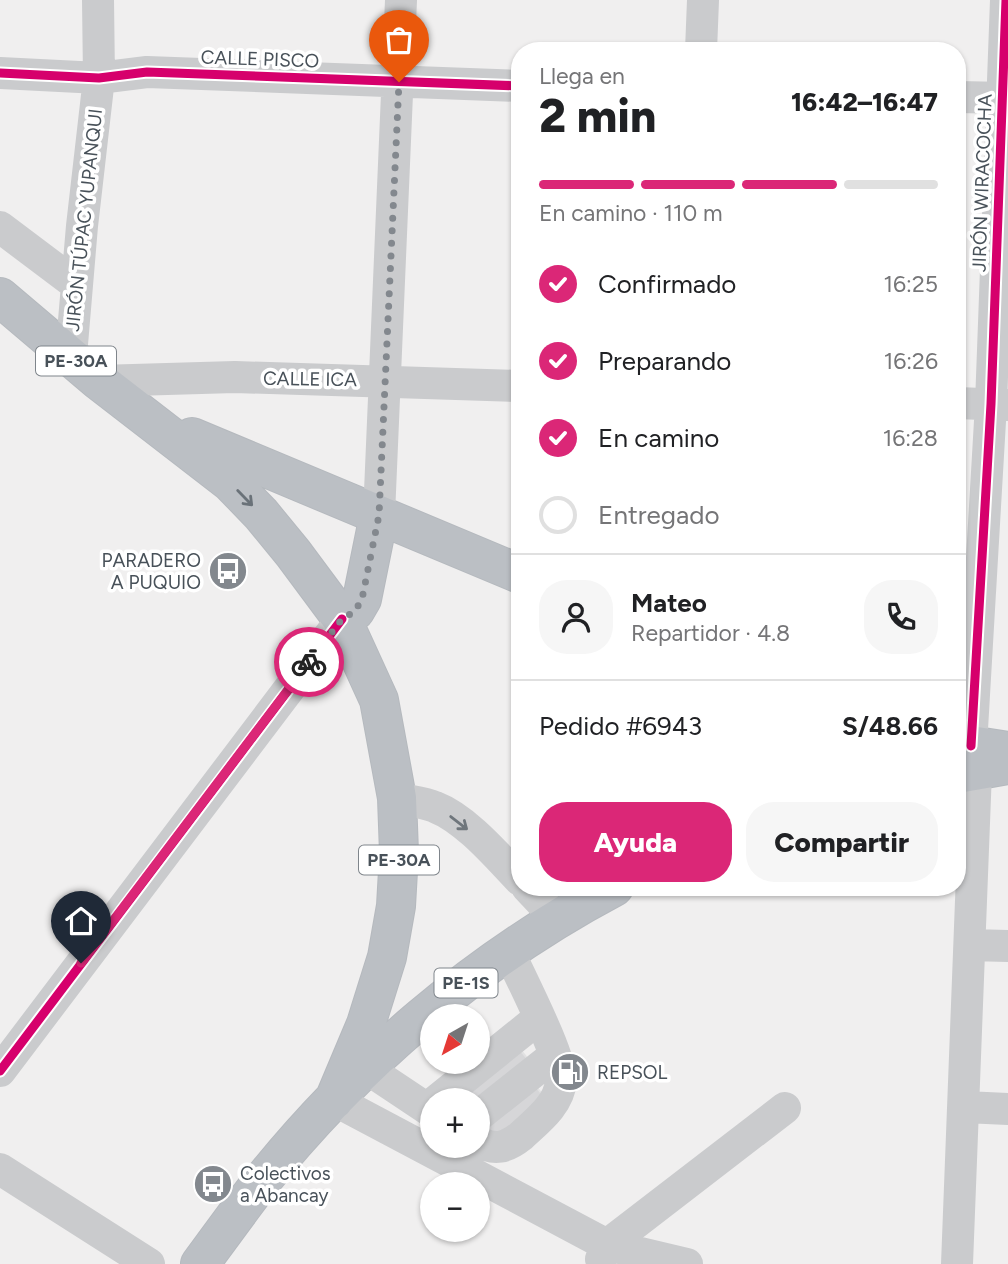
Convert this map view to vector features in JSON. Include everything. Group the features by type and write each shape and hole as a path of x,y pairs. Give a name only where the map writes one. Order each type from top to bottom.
{"highway":[{"name":"PE-30A","path":"0,297 231,484 261,514 342,619 379,700 397,798 399,853 396,906 387,957 366,1024 334,1100"},
{"name":"PE-30A","path":"154,423 379,515"},
{"path":"342,619 355,611 362,599 379,515 511,571"},
{"path":"974,760 1008,751"},
{"name":"PE-1S","path":"200,1264 258,1186 366,1068 446,997 509,952 599,896"}],"street":[{"name":"JIRÓN TÚPAC YUPANQUI","path":"85,368 77,285 99,78 99,0"},
{"path":"379,515 401,0"},
{"path":"702,42 703,0"},
{"name":"JIRÓN WIRACOCHA","path":"957,1264 965,1107 974,760 999,405 1006,0"},
{"name":"CALLE PISCO","path":"0,73 99,78 147,72 511,86"},
{"path":"966,97 1006,98"},
{"path":"0,227 77,285"},
{"name":"CALLE ICA","path":"85,368 235,377 511,386"},
{"path":"966,403 999,405"},
{"path":"0,1071 342,619"},
{"path":"397,798 435,807 452,817 511,871"},
{"path":"535,896 559,921"},
{"path":"970,945 1008,946"},
{"path":"490,1145 514,1141 543,1116 554,1101 561,1080 555,1055 509,952"},
{"path":"454,1088 539,1018"},
{"path":"490,1106 555,1055"},
{"path":"366,1068 420,1099"},
{"path":"334,1100 420,1141"},
{"path":"965,1107 1008,1109"},
{"path":"603,1254 785,1108"},
{"path":"451,1158 472,1172"},
{"path":"0,1169 149,1264"},
{"path":"490,1184 603,1254 687,1264"}],"building":[{"path":"518,1047 531,1063 490,1092 490,1088 466,1088 484,1074 490,1074 490,1069"},
{"path":"534,1084 546,1099 490,1144 490,1119"}],"cycle path":[{"path":"971,746 991,404 1006,0"},
{"path":"0,73 99,78 147,72 511,86"},
{"path":"0,1071 342,619"}],"way so far":[{"path":"309,662 342,619 355,611 362,599 379,515 399,82"}],"place":[{"name":"PARADERO A PUQUIO","path":"228,571"},
{"name":"REPSOL","path":"570,1072"},
{"name":"Colectivos a Abancay","path":"213,1184"}],"route":[{"path":"81,963 309,662"}]}
